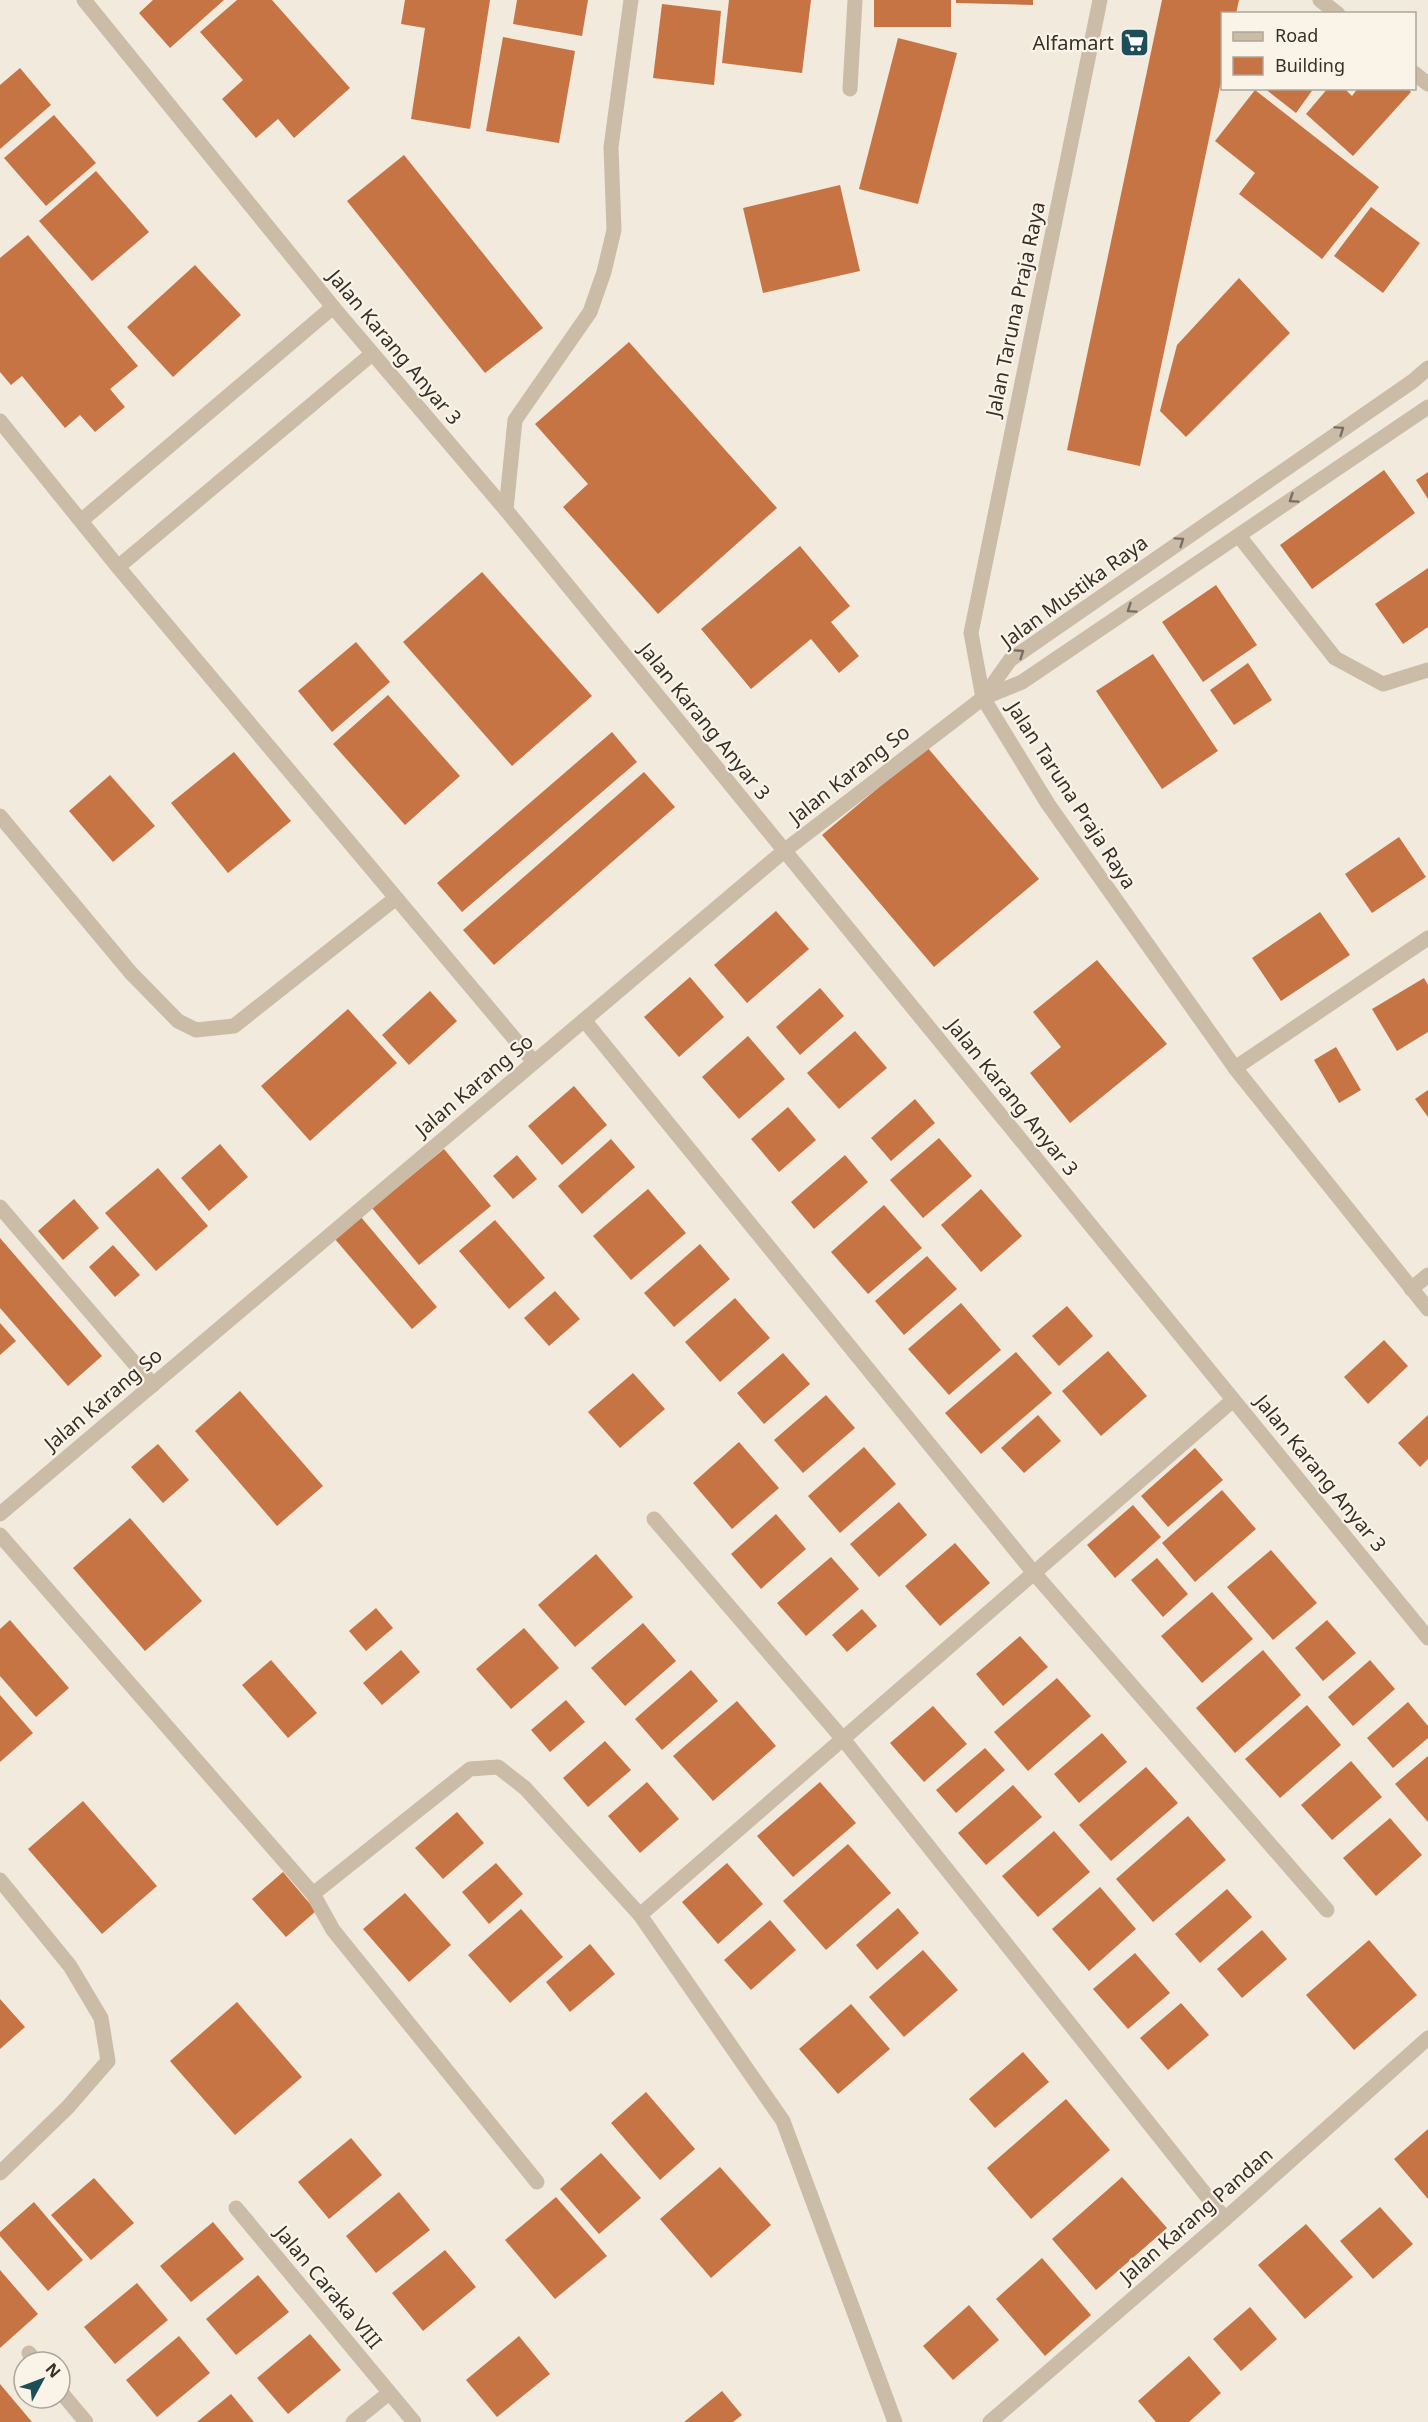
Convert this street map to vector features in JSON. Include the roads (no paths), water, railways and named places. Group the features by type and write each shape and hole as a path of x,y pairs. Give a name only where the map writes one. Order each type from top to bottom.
{"street":[{"name":"Jalan Karang Anyar 3","path":"84,0 333,307 506,510 1428,1638"},
{"path":"506,510 515,420 590,312 604,272 614,230 611,147 631,0"},
{"path":"850,89 855,0"},
{"name":"Jalan Taruna Praja Raya","path":"1100,0 971,633 983,698 1048,804 1234,1068 1428,1309"},
{"path":"1320,0 1335,12"},
{"path":"1416,75 1428,84"},
{"path":"82,520 333,307"},
{"path":"118,567 372,354"},
{"name":"Jalan Mustika Raya","path":"983,698 1010,660 1413,381 1428,368"},
{"path":"983,698 1022,682 1428,407"},
{"path":"0,421 118,567 534,1062"},
{"path":"1239,536 1335,658 1383,684 1428,670"},
{"name":"Jalan Karang So","path":"0,1514 784,851 983,698"},
{"path":"0,816 131,973 178,1021 196,1030 234,1026 396,898"},
{"path":"1234,1068 1428,938"},
{"path":"584,1020 1034,1573 1327,1911"},
{"path":"0,1207 153,1384"},
{"path":"1411,1290 1428,1275"},
{"path":"640,1915 1233,1400"},
{"path":"654,1519 843,1739 1225,2219"},
{"path":"0,1535 313,1894 333,1930 537,2182"},
{"path":"313,1894 470,1769 498,1767 525,1788 640,1915 783,2121 895,2422"},
{"path":"0,1880 69,1966 101,2018 108,2061 68,2108 0,2172"},
{"name":"Jalan Karang Pandan","path":"990,2422 1225,2219 1428,2038"},
{"name":"Jalan Caraka VIII","path":"236,2208 414,2422"},
{"path":"353,2422 389,2393"},
{"path":"72,2405 86,2422"}],"place":[{"name":"Alfamart","path":"1135,42"}]}
